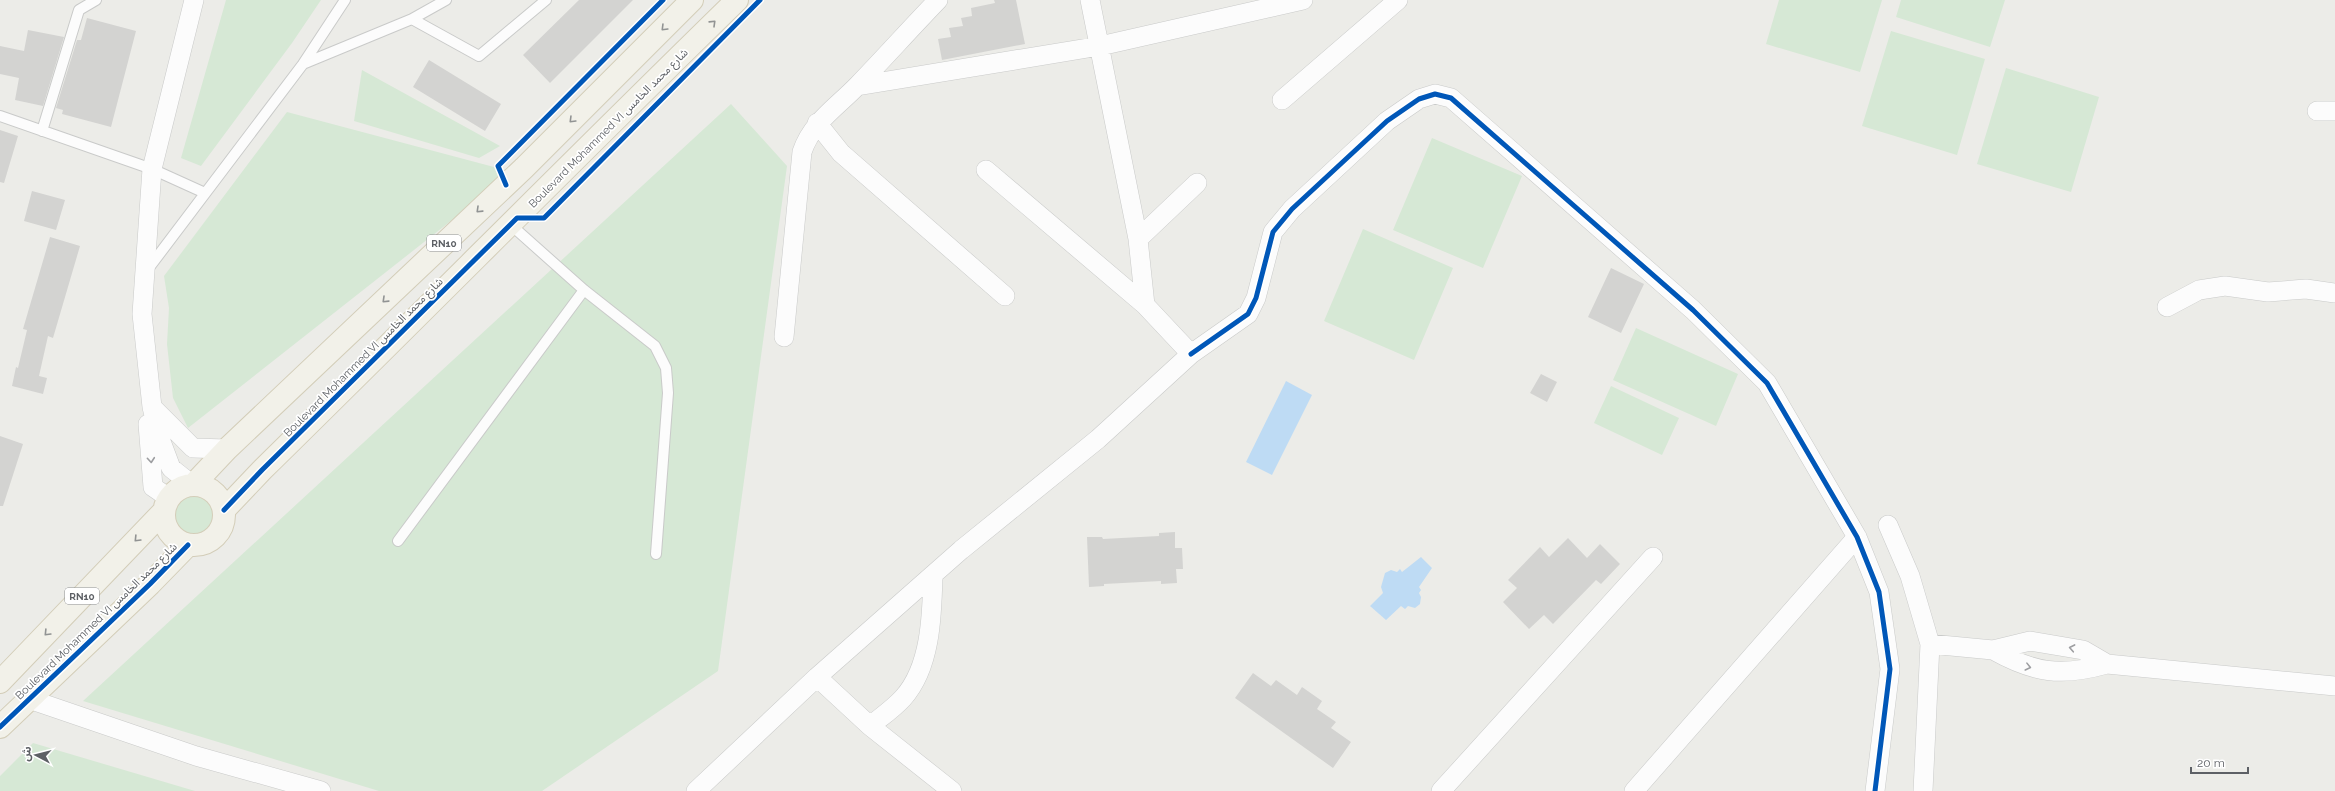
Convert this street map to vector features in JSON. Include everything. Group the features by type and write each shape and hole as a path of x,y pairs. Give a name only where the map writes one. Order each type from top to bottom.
{"main road":[{"name":"RN10","path":"166,505 178,489 192,484 227,449 524,168 692,0"},
{"name":"Boulevard Mohammed VI شارع محمد الخامس","path":"224,510 262,470 511,225 575,158 737,0"},
{"path":"166,505 166,526 175,538 188,545 203,544 215,537 223,525 224,510 219,497 208,488 192,484"},
{"name":"Boulevard Mohammed VI شارع محمد الخامس","path":"0,682 166,505"},
{"name":"Boulevard Mohammed VI شارع محمد الخامس","path":"0,727 150,584 188,545"}],"street":[{"path":"192,484 171,468 159,436 152,407 142,314 152,169 194,0"},
{"path":"784,337 802,152 806,138 817,123 857,86 938,0"},
{"path":"1090,0 1138,239 1145,305"},
{"path":"857,86 1100,46 1234,7 1303,0"},
{"path":"1282,100 1398,0"},
{"path":"696,791 817,677 933,575 1098,439 1191,354 1248,314 1256,298 1273,232 1292,209 1388,121 1419,99 1435,94 1451,98 1693,310 1767,383 1857,537 1879,592 1890,669 1875,791"},
{"path":"817,123 841,153 1005,296"},
{"path":"986,170 1145,305 1191,354"},
{"path":"1138,239 1197,183"},
{"path":"2167,307 2199,290 2225,286 2268,292 2306,290 2335,293"},
{"path":"152,407 192,448 227,449"},
{"path":"152,407 148,423 153,487 166,505"},
{"path":"1888,525 1910,576 1930,644 1923,791"},
{"path":"1634,791 1857,537"},
{"path":"1441,791 1652,557"},
{"path":"870,726 902,699 913,685 929,635 932,610 933,575"},
{"path":"1930,644 1993,650 2030,641 2083,650 2107,664"},
{"path":"1993,650 2018,664 2047,670 2087,670 2107,664 2335,686"},
{"path":"817,677 870,726 952,791"},
{"path":"29,699 196,756 321,791"}],"lane":[{"path":"42,131 79,10 96,0"},
{"path":"145,273 303,64 345,0"},
{"path":"303,64 412,19 446,0"},
{"path":"412,19 479,56 546,0"},
{"path":"0,116 152,169 205,193"},
{"path":"511,225 584,290 655,346 666,368 668,393 656,554"},
{"path":"398,541 584,290"}],"green space":[{"path":"226,0 321,0 292,43 201,166 181,158"},
{"path":"1779,0 1882,0 1860,72 1766,44"},
{"path":"1901,0 2005,0 1990,47 1896,17"},
{"path":"1891,31 1985,59 1957,155 1862,126"},
{"path":"2006,68 2099,97 2071,192 1977,164"},
{"path":"362,70 500,146 479,158 354,121"},
{"path":"731,104 787,166 718,671 542,791 379,791 83,701"},
{"path":"287,112 513,172 188,428 173,398 167,344 169,308 164,276"},
{"path":"1432,138 1522,176 1483,268 1393,230"},
{"path":"1363,229 1453,268 1414,360 1324,321"},
{"path":"1636,328 1738,374 1716,426 1613,380"},
{"path":"1611,386 1679,418 1662,455 1594,423"},
{"path":"189,492 197,492 202,493 209,498 214,505 214,523 209,530 202,535 189,536 181,533 174,526 171,518 171,510 174,502 181,495"},
{"path":"33,743 195,791 0,791 0,776"}],"water":[{"path":"1286,381 1312,395 1272,475 1246,462"},
{"path":"1421,557 1432,568 1419,587 1421,590 1419,593 1421,597 1420,604 1415,608 1408,606 1405,609 1401,606 1386,620 1370,606 1383,593 1381,587 1385,573 1391,570 1397,572 1400,569 1402,572"}],"building":[{"path":"579,0 633,0 550,83 523,55"},
{"path":"994,0 1016,0 1025,44 942,60 938,39 951,37 949,28 963,26 961,18 972,16 971,8 995,3"},
{"path":"87,18 136,31 111,127 62,114 63,110 56,108 77,40 81,40"},
{"path":"28,30 64,37 43,106 15,100 19,78 0,74 0,46 24,51"},
{"path":"429,60 501,104 485,131 413,87"},
{"path":"0,130 18,136 4,183 0,182"},
{"path":"32,191 65,200 56,230 24,221"},
{"path":"50,237 80,246 53,338 48,336 39,376 47,378 43,394 12,386 27,330 23,329"},
{"path":"1611,268 1644,284 1621,333 1588,317"},
{"path":"1541,374 1557,382 1547,402 1530,393"},
{"path":"0,436 23,444 3,506 0,506"},
{"path":"1175,532 1175,548 1182,548 1183,569 1176,569 1177,583 1161,584 1161,581 1104,584 1104,586 1089,587 1087,537 1102,537 1103,539 1159,536 1159,533"},
{"path":"1568,538 1587,558 1600,544 1620,564 1601,584 1596,580 1553,624 1544,615 1529,629 1503,602 1517,588 1508,580 1540,547 1549,557"},
{"path":"1253,673 1271,686 1276,680 1297,695 1302,687 1322,701 1317,709 1336,722 1331,728 1351,742 1333,768 1235,698"}],"cycle path":[{"path":"506,185 498,166 663,0"},
{"path":"224,510 262,470 517,218 544,218 760,0"},
{"path":"1191,354 1248,314 1256,298 1273,232 1292,209 1387,121 1419,99 1435,94 1451,98 1693,310 1767,383 1857,537 1879,592 1890,669 1875,791"},
{"path":"0,727 150,584 188,545"}]}
